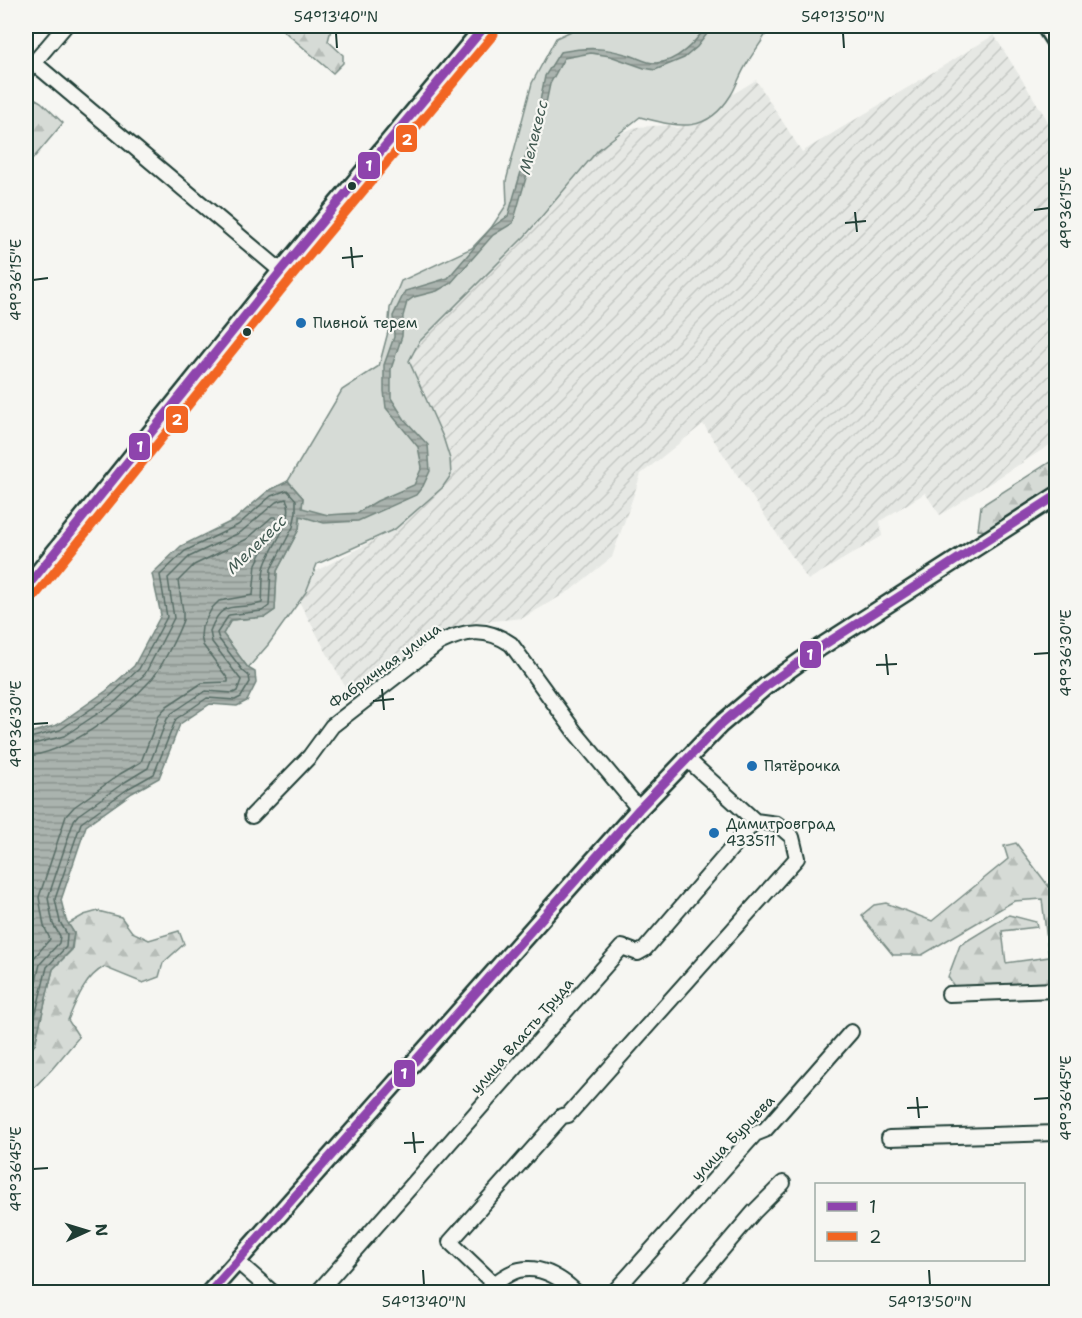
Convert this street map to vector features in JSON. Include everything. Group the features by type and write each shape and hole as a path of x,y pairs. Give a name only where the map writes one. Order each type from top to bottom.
{"main road":[{"path":"26,588 281,271 485,26"},
{"path":"1046,26 1056,43"},
{"path":"210,1293 444,1026 639,809 720,725 774,680 819,648 1056,496"}],"street":[{"path":"65,26 29,67 281,271"},
{"name":"Фабричная улица","path":"252,816 310,756 332,726 440,643 458,634 477,632 498,635 512,644 575,732 639,809"},
{"path":"576,1293 563,1280 542,1271 520,1270 490,1288 450,1242 562,1116 568,1115 797,858 792,837 777,824 755,821 686,758"},
{"name":"улица Власть Труда","path":"318,1293 622,947 638,952 645,948 755,821"},
{"path":"949,994 1056,990"},
{"name":"улица Бурцева","path":"614,1293 755,1134 765,1130 851,1032"},
{"path":"889,1138 1056,1133"},
{"path":"686,1293 754,1212 783,1183"},
{"path":"238,1262 272,1293"}],"shaded area":[{"path":"994,35 1056,134 1056,441 940,515 925,493 880,521 882,536 808,580 703,424 641,474 612,557 571,590 523,618 461,624 348,692 290,585 395,529 409,515 409,361 419,342 525,236 598,150 616,135 636,127 669,125 677,128 756,80 802,152"}],"green space":[{"path":"278,26 332,26 328,41 343,55 343,63 333,73"},
{"path":"582,26 769,26 722,108 712,117 691,125 679,125 640,117 598,150 525,236 419,342 409,361 443,437 450,459 451,475 442,488 395,529 317,564 306,592 268,645 248,668 223,634 231,620 265,617 275,610 277,571 299,529 303,498 288,481 342,390 379,366 388,332 390,308 401,281 472,248 491,228 507,204 506,181 532,83 556,38"},
{"path":"26,93 41,102 63,123 26,167"},
{"path":"1056,458 1056,486 988,531 978,530 981,506"},
{"path":"1016,843 1056,896 1056,984 955,988 948,977 960,945 1009,915 1036,922 1037,927 1002,931 1006,963 1049,957 1042,899 1014,901 922,955 893,955 862,915 874,905 886,903 932,921 1008,859 1004,846"},
{"path":"98,911 121,917 132,932 149,940 179,931 184,944 163,963 159,977 143,983 104,967 97,971 82,990 68,1020 79,1037 26,1096 26,1056 35,1044 53,969 72,950 74,933 68,924 84,915"}],"water":[{"name":"Мелекесс","path":"707,26 713,26 697,47 684,58 655,70 610,56 591,53 564,58 550,84 542,122 513,223 493,235 451,283 437,291 414,297 407,302 403,316 402,336 391,369 391,398 405,420 428,445 430,471 423,486 416,495 358,521 324,523 300,516 299,529 277,571 275,610 265,617 231,620 223,634 248,668 255,672 256,683 247,701 237,706 210,704 180,724 159,778 132,793 86,826 61,900 66,920 74,933 71,950 53,969 35,1044 26,1056 26,734 57,725 106,691 134,666 161,615 152,574 181,546 234,520 268,491 288,481 303,498 302,508 328,515 357,513 377,501 414,485 422,467 418,447 386,408 384,391 384,365 394,337 393,316 405,291 448,278 491,228 508,216 536,121 545,76 560,52 603,49 650,62 664,62 685,50"}],"transit line":[{"name":"1","path":"26,588 281,271 485,26"},
{"name":"2","path":"35,596 290,279 494,34"},
{"name":"1","path":"210,1292 639,809 720,725 766,686 819,648 1056,496"}],"place":[{"name":"Пивной терем","path":"301,323"},
{"name":"Пятёрочка","path":"752,766"},
{"name":"Димитровград 433511","path":"714,833"}]}
